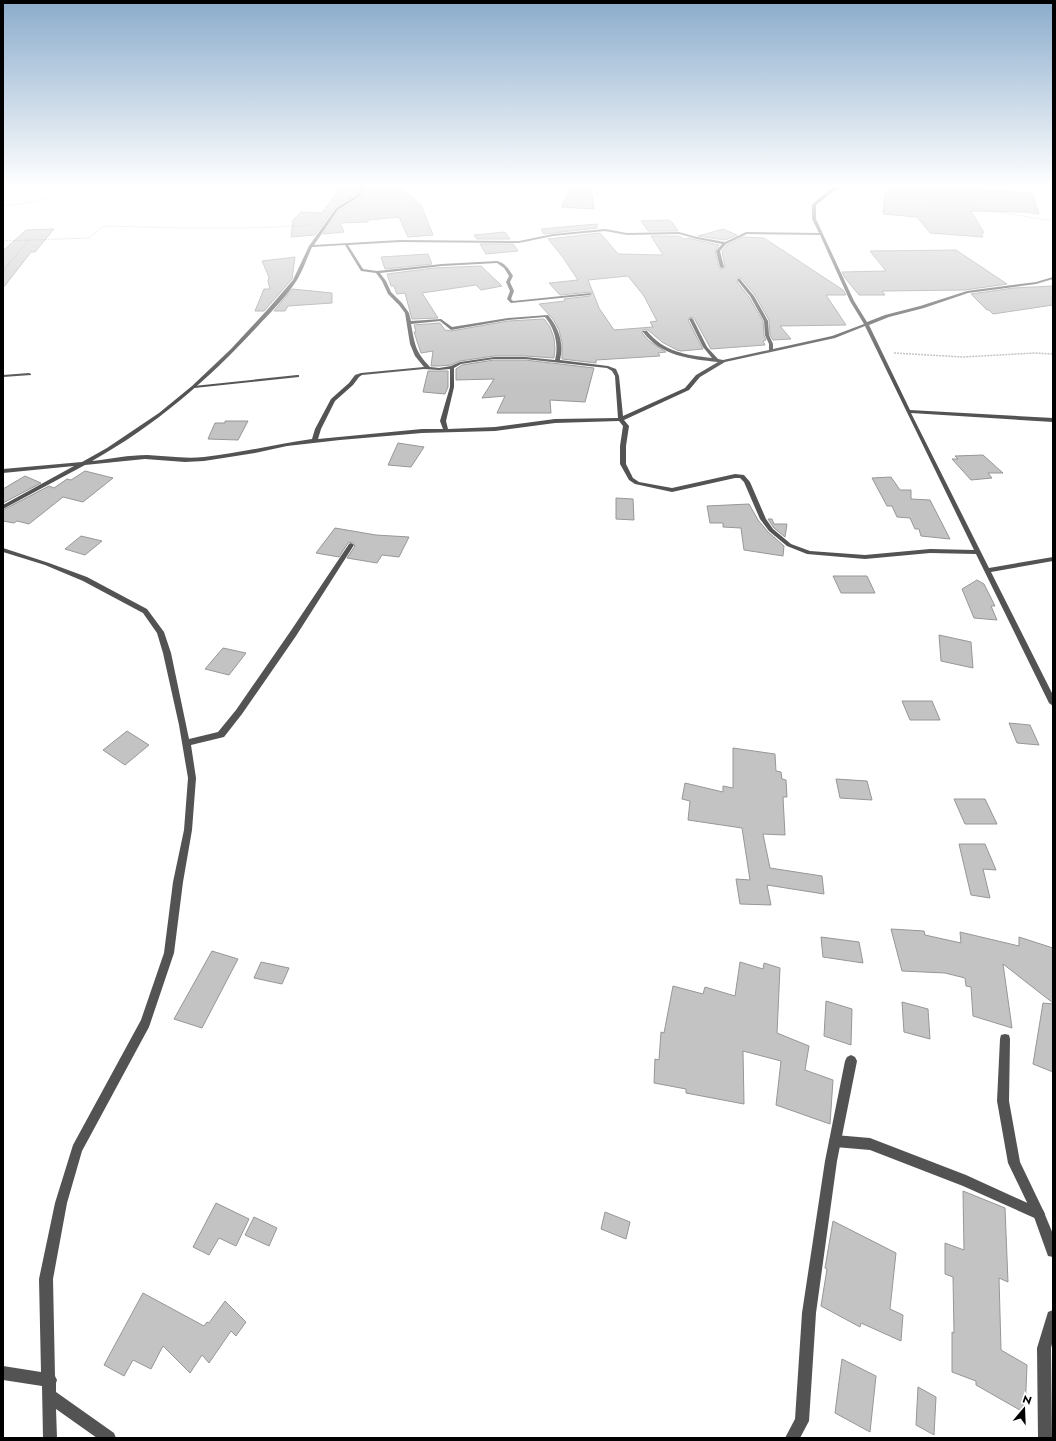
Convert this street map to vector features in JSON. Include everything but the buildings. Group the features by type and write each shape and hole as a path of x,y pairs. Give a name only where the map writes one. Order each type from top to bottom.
{"street":[{"path":"3,507 83,464 136,432 194,387 270,310 295,280 308,251"},
{"path":"350,251 362,270 377,272 442,265 500,263 510,272 511,276 508,282 512,291 509,299 512,302 590,294"},
{"path":"718,251 722,267"},
{"path":"829,251 852,301 866,324 878,351 1052,699"},
{"path":"377,272 384,281 389,293 401,304 407,313 412,344 417,356 430,369"},
{"path":"3,471 145,457 185,460 256,451 314,440 422,431 495,429 555,421 621,419 635,414 687,389 698,376 723,361 771,350 819,342 887,316 922,307 967,292 1036,283 1053,278"},
{"path":"739,280 752,296 766,321 767,335 771,344 771,350"},
{"path":"408,323 440,320 451,329 508,319 546,316 553,326 560,344 557,361"},
{"path":"690,319 705,346 716,360"},
{"path":"645,332 650,339 666,350 689,357 723,361"},
{"path":"314,440 332,400 361,374 407,369 452,367 460,363 494,358 525,358 608,367 614,370 617,376 621,419 626,426 623,446 623,464 631,479 637,483 672,490 735,476 742,476 748,482 763,519 771,530 789,545 809,553 865,557 930,551 978,552"},
{"path":"446,431 443,421 452,387 452,367"},
{"path":"3,376 29,374"},
{"path":"194,387 297,376"},
{"path":"908,411 1053,420"},
{"path":"186,743 221,735 239,712 293,634 351,545"},
{"path":"3,550 47,564 85,579 145,611 160,632 167,653 192,778 188,830 178,882 169,953 145,1023 77,1149 61,1203 46,1279 50,1380 50,1438"},
{"path":"988,570 1053,559"},
{"path":"1005,1039 1003,1101 1014,1163 1039,1214 1053,1251"},
{"path":"792,1438 802,1421 809,1313 835,1141 851,1061"},
{"path":"835,1141 870,1144 966,1181 1039,1214"},
{"path":"1046,1438 1044,1348 1053,1317"},
{"path":"3,1373 50,1380"},
{"path":"50,1396 109,1438"}],"path":[{"path":"3,274 6,267 20,251"},
{"path":"878,351 935,357 988,357 1028,352 1053,354"}]}
